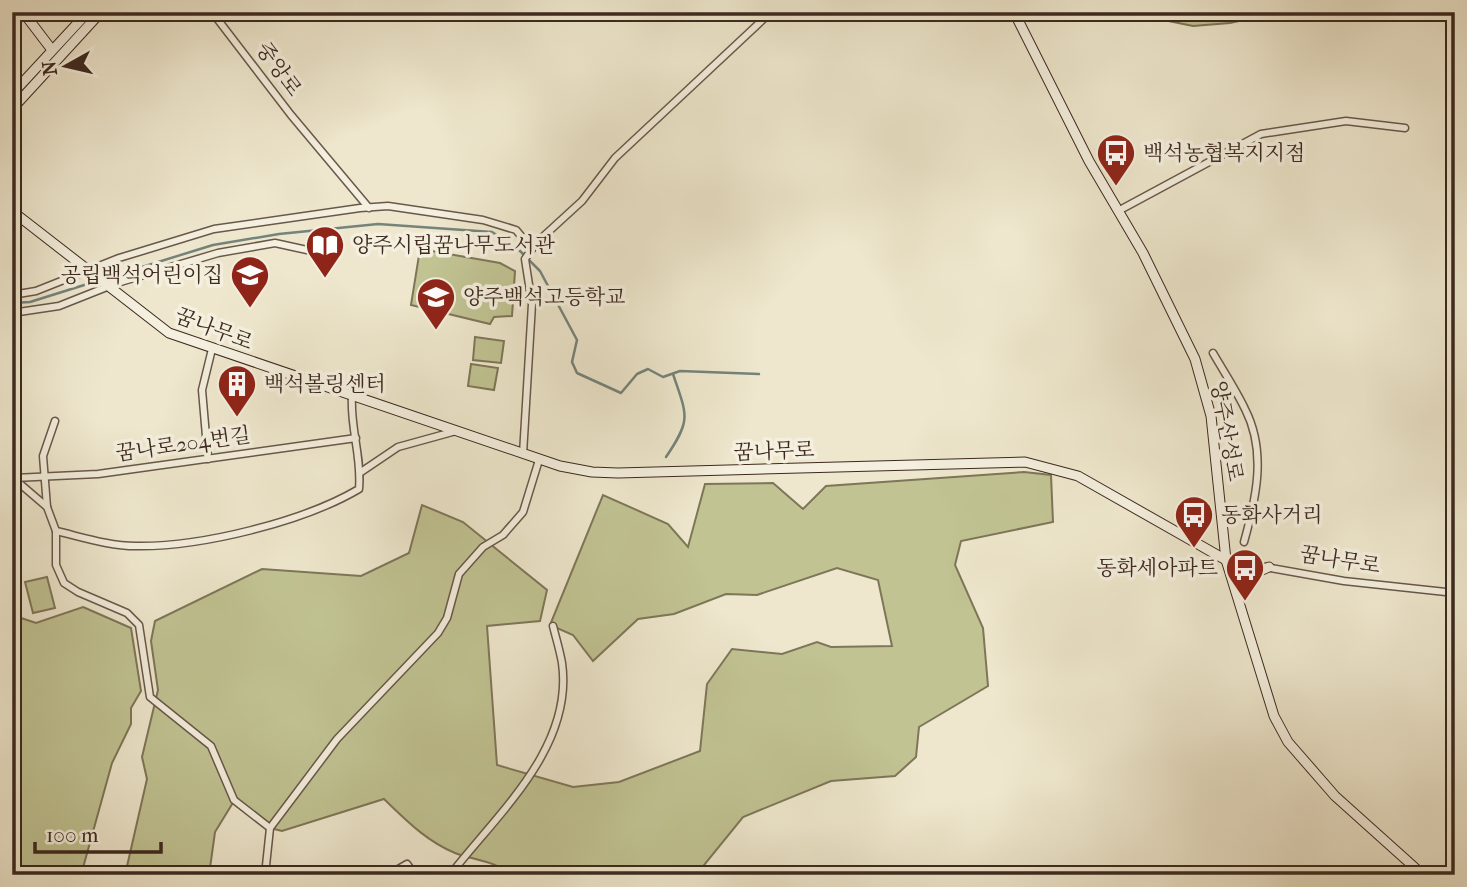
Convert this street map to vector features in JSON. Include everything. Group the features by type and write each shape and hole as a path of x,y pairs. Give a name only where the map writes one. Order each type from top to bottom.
{"street":[{"path":"23,12 52,50"},
{"path":"12,94 88,12"},
{"path":"12,109 101,12"},
{"name":"중앙로","path":"212,12 290,115 369,208"},
{"path":"529,254 582,201 615,158 771,12"},
{"name":"양주산성로","path":"1014,12 1089,161 1143,253 1195,359 1211,416 1226,560 1265,693 1288,742 1335,796 1423,875"},
{"path":"1118,211 1261,134 1346,121 1405,128"},
{"path":"12,295 37,291 87,271 214,229 369,208 388,206 483,220 516,230 529,254 532,304 523,454"},
{"path":"12,211 87,271"},
{"path":"12,313 60,306 109,286 218,253 275,243 325,254"},
{"name":"꿈나무로","path":"87,271 169,333 574,470 604,472 1025,462 1087,480 1226,560 1344,581 1455,593"},
{"path":"208,459 202,390 212,349"},
{"path":"1213,353 1247,412 1258,465 1256,496 1244,542"},
{"path":"56,531 135,547 211,539 264,526 344,498 359,489 361,472 352,397"},
{"path":"55,421 43,456 47,507 56,531 56,565 64,583 78,593 127,613 139,625 150,697 211,746 234,800 270,828"},
{"path":"361,472 398,447 456,431"},
{"name":"꿈나로204번길","path":"13,477 98,474 356,438"},
{"path":"265,875 270,828 337,740 438,633 447,618 459,574 483,547 503,536 523,512 539,460"},
{"path":"13,477 47,507"},
{"path":"1239,608 1241,587 1254,573 1269,567"},
{"path":"450,875 513,800 547,747 561,702 562,664 553,626"},
{"path":"388,875 407,864 415,875"}],"green space":[{"path":"1124,12 1280,12 1230,23 1193,26"},
{"path":"420,249 500,263 515,271 512,316 494,317 490,324 411,305"},
{"path":"475,337 504,341 501,363 473,360"},
{"path":"471,364 498,368 494,390 468,386"},
{"path":"1024,472 1051,475 1053,522 961,541 955,565 983,628 988,686 919,727 916,757 895,776 831,781 743,817 696,875 511,875 505,870 455,853 435,842 384,799 282,831 270,828 234,801 215,832 209,875 125,875 147,779 142,757 158,690 151,641 155,621 262,569 361,576 409,553 422,505 463,522 547,590 540,621 487,626 497,765 573,787 619,782 700,751 707,684 732,649 782,654 817,642 831,647 892,646 878,580 837,568 757,595 726,594 674,614 638,619 593,661 573,635 550,625 603,495 668,524 688,547 705,484 773,483 803,509 826,486"},
{"path":"47,577 55,608 33,613 25,582"},
{"path":"83,607 131,628 141,691 131,708 131,724 112,763 81,875 12,875 12,615 36,623"}],"waterway":[{"path":"103,279 213,245 279,234 378,224 492,232 518,249 540,271 577,340 572,362 577,373 621,393 637,374 648,369 663,377 680,371 759,374"},
{"path":"12,303 30,302 97,281"},
{"path":"666,457 680,434 684,417 673,374"}],"place":[{"name":"백석농협복지지점","path":"1116,187"},
{"name":"양주시립꿈나무도서관","path":"325,279"},
{"name":"공립백석어린이집","path":"250,309"},
{"name":"양주백석고등학교","path":"436,331"},
{"name":"백석볼링센터","path":"237,418"},
{"name":"동화사거리","path":"1194,549"},
{"name":"동화세아파트","path":"1245,602"}]}
